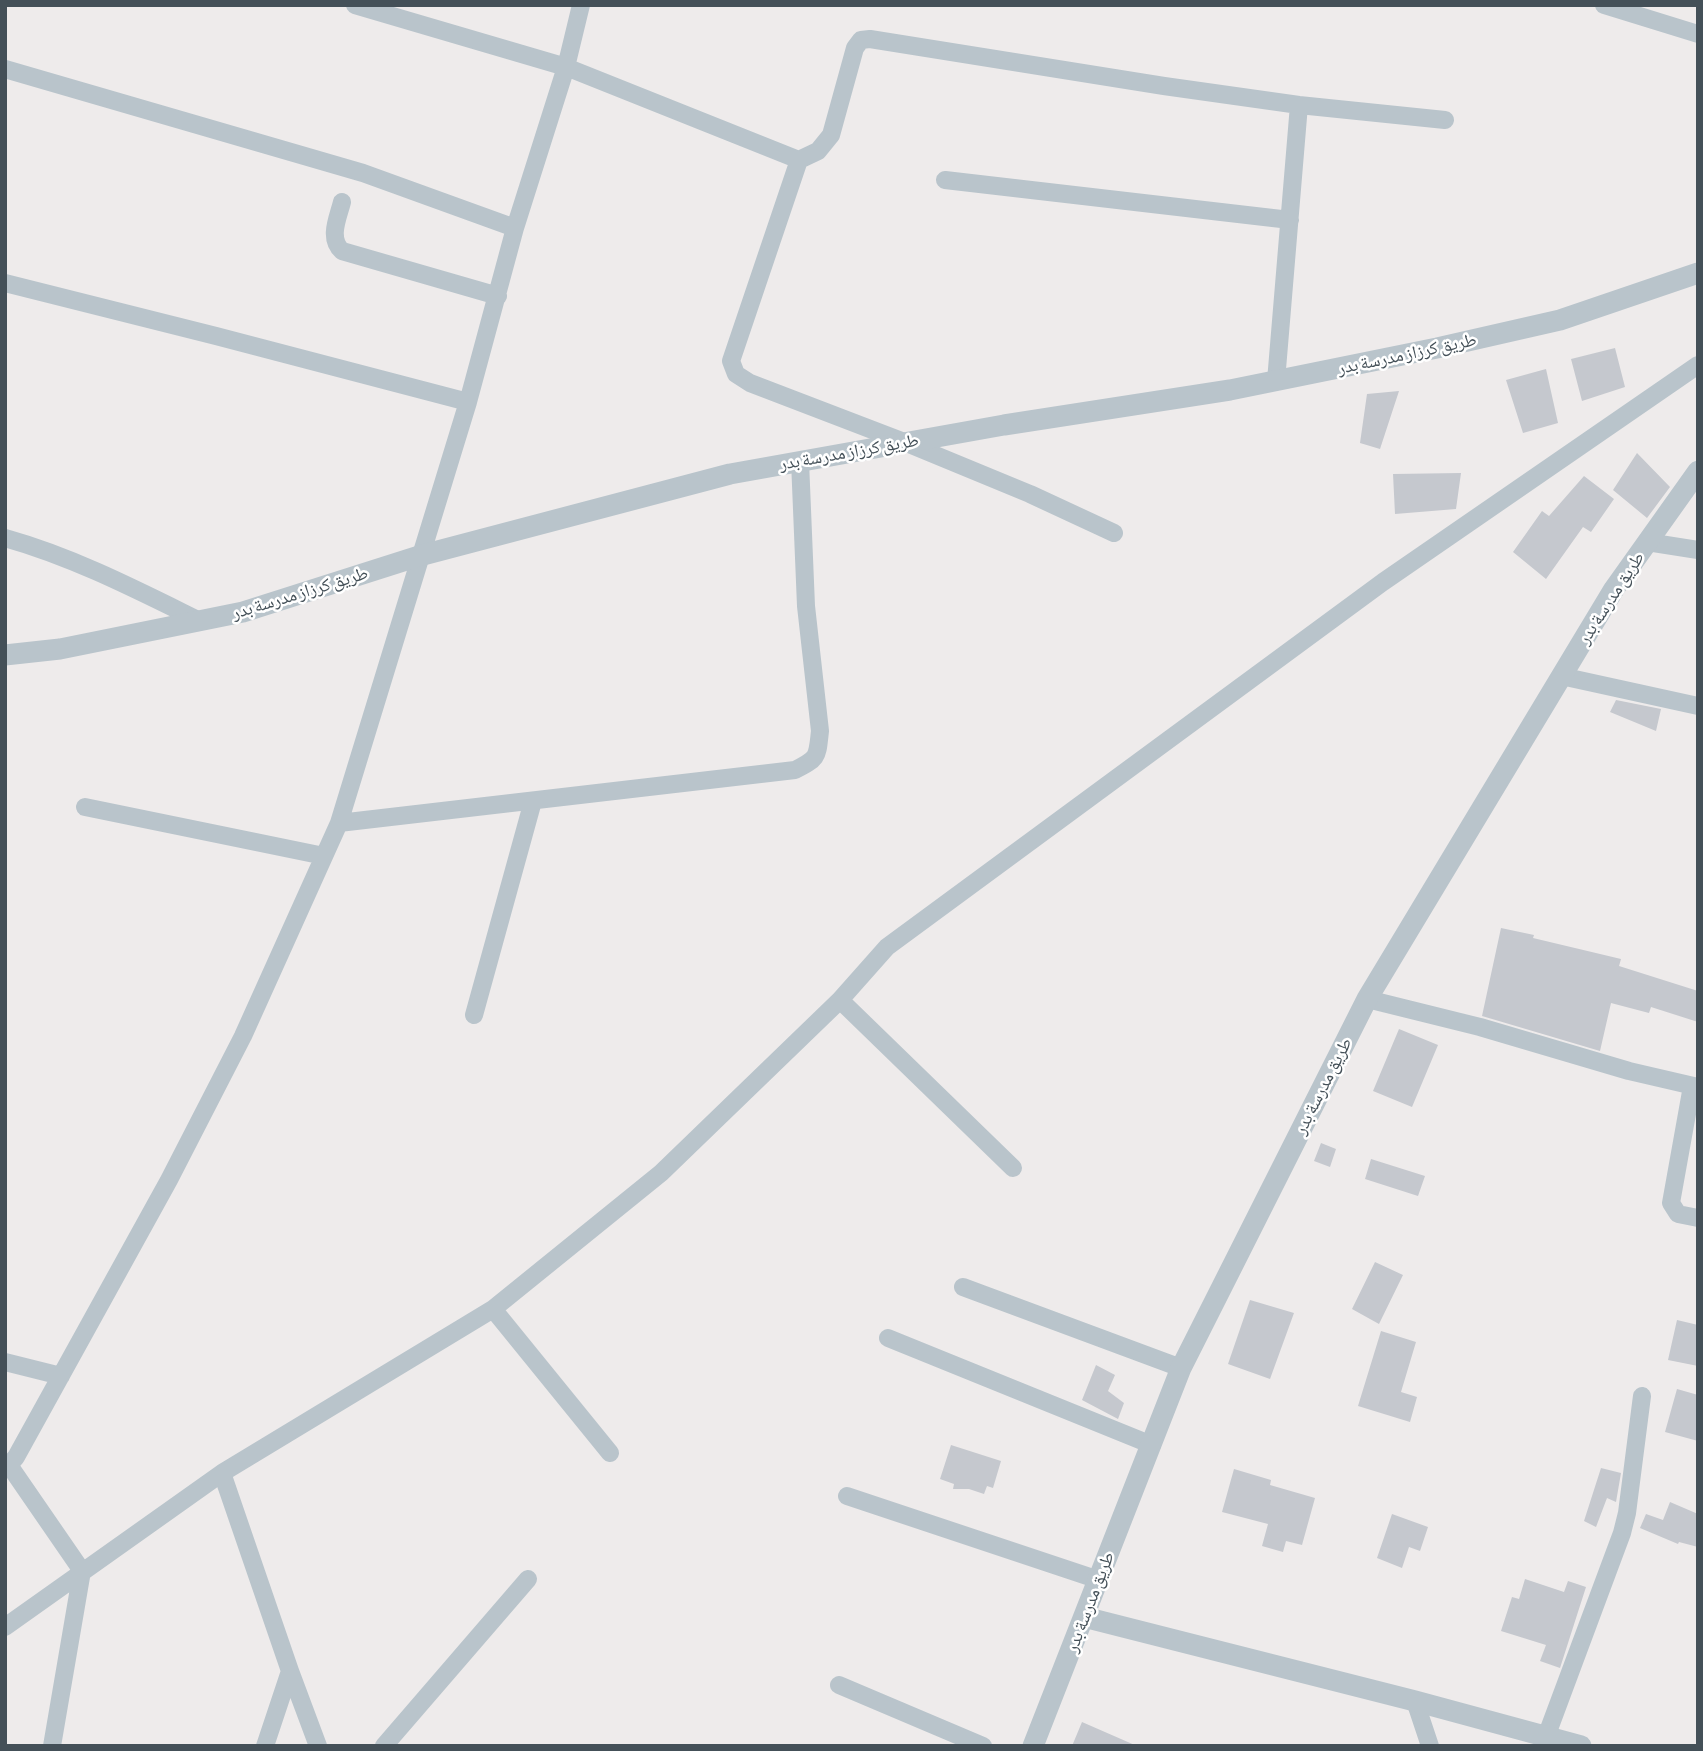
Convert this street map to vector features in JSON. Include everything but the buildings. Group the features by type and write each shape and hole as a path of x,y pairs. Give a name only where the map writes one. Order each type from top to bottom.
{"street":[{"path":"355,5 417,13 566,67 799,160"},
{"path":"52,1746 82,1572 7,1465 16,1457 169,1180 243,1036 339,823 468,402 515,228 566,67 581,5"},
{"path":"1604,5 1698,34"},
{"path":"1114,533 1030,494 750,383 736,374 731,361 799,160 818,151 831,135 855,48 861,40 1299,105 1445,120"},
{"path":"5,69 363,173 515,228"},
{"path":"1276,381 1299,105"},
{"path":"945,180 1290,220"},
{"path":"342,202 334,233 335,245 342,251 498,296"},
{"name":"طريق كرزاز مدرسة بدر","path":"5,655 60,649 243,612 419,556 730,474 904,442 1276,381 1437,348 1560,320 1698,272"},
{"path":"5,283 468,402"},
{"path":"5,1627 222,1473 492,1309 661,1173 840,1000 887,947 1090,795 1383,582 1698,365"},
{"path":"339,823 795,770 813,761 818,751 820,731 806,606 800,461"},
{"name":"طريق مدرسة بدر","path":"1033,1746 1181,1368 1367,999 1614,589 1698,471"},
{"path":"5,538 124,583 200,621"},
{"path":"1647,542 1698,550"},
{"path":"1561,676 1698,706"},
{"path":"474,1015 533,801"},
{"path":"85,807 324,856"},
{"path":"1367,999 1695,1087 1671,1203 1678,1214 1698,1218"},
{"path":"840,1000 1013,1168"},
{"path":"963,1287 1181,1368"},
{"path":"492,1309 610,1453"},
{"path":"888,1338 1152,1445"},
{"path":"5,1362 61,1376"},
{"path":"1546,1737 1622,1533 1642,1396"},
{"path":"222,1473 318,1746"},
{"path":"847,1496 1098,1580"},
{"path":"384,1746 528,1579"},
{"path":"1084,1618 1415,1701 1581,1746"},
{"path":"265,1746 290,1671"},
{"path":"839,1685 983,1746"},
{"path":"1415,1701 1430,1746"}]}
